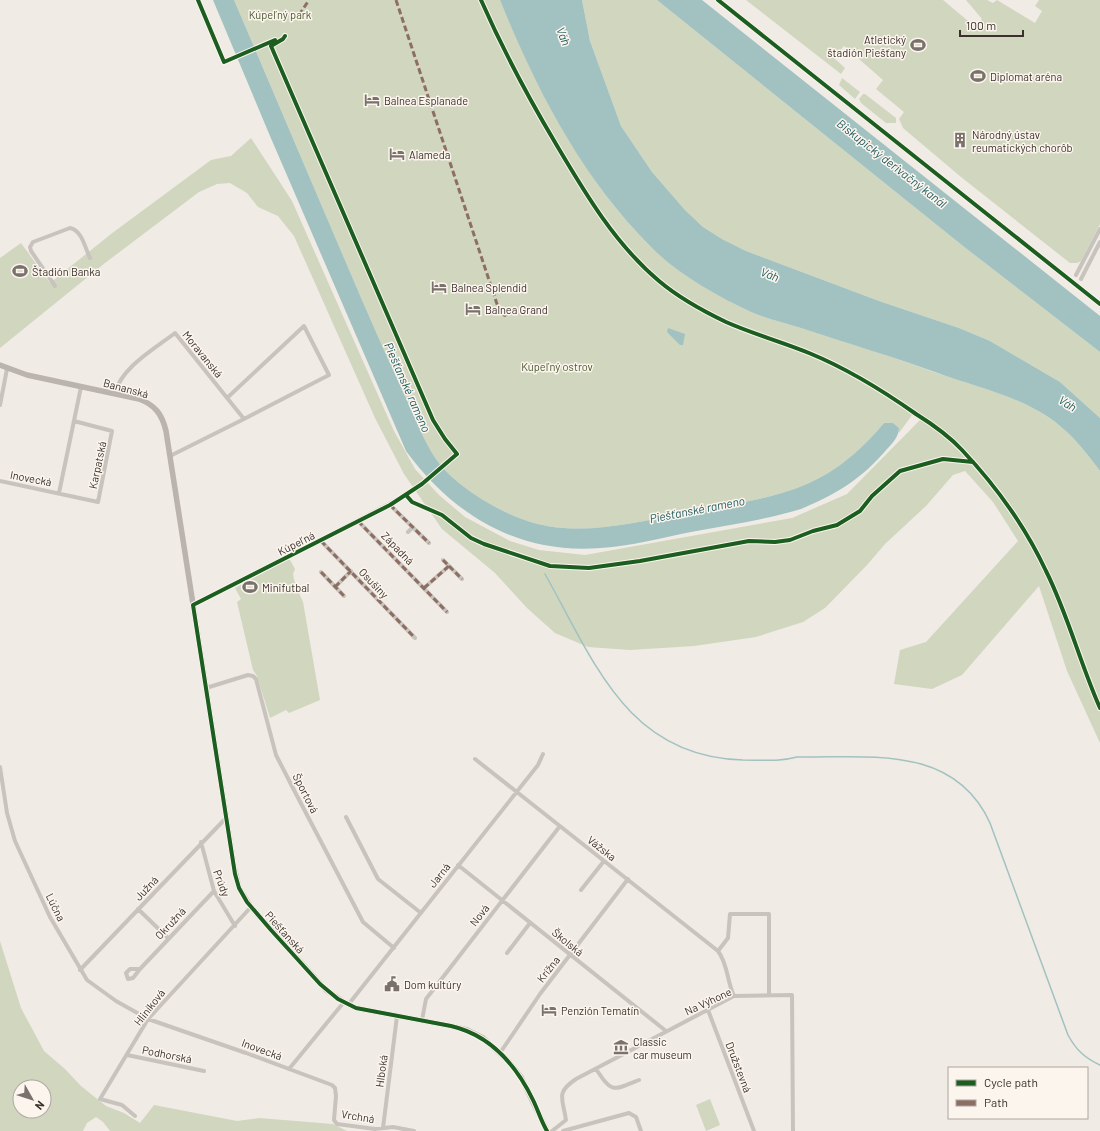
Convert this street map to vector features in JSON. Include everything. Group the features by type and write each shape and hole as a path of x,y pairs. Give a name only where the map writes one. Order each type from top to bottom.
{"main road":[{"name":"Bananská","path":"0,366 81,387 144,401 159,411 165,425 184,546"},
{"name":"Piešťanská","path":"184,546 235,874 239,888 251,907 320,984 346,1004 361,1010 422,1020 467,1030 483,1038 500,1052 521,1077 547,1131"}],"street":[{"path":"55,286 31,251 30,247 33,242 70,228 75,229 79,232 90,258"},
{"path":"1076,275 1100,229"},
{"path":"1081,279 1100,245"},
{"path":"170,456 329,375 304,326 227,398"},
{"name":"Moravanská","path":"114,394 123,376 133,365 175,333 244,419"},
{"path":"0,405 7,369"},
{"path":"59,493 81,387"},
{"name":"Karpatská","path":"59,493 98,502 113,434 110,429 74,421"},
{"name":"Inovecká","path":"0,481 59,493"},
{"name":"Kúpeľná","path":"193,605 406,495"},
{"path":"390,504 429,543"},
{"name":"Západná","path":"358,521 447,612"},
{"name":"Západná","path":"408,532 413,527"},
{"name":"Osušiny","path":"321,540 415,638"},
{"path":"443,560 462,579"},
{"path":"424,588 449,566"},
{"path":"335,587 351,571"},
{"path":"320,572 344,596"},
{"name":"Športová","path":"206,688 248,675 253,676 256,679 276,755 363,922 394,948"},
{"name":"Jarná","path":"346,1004 394,948 541,760 543,754"},
{"name":"Vážska","path":"475,759 718,951 724,962 730,989 734,996"},
{"name":"Lúčna","path":"0,767 6,813 15,841 50,917 80,970 87,980 116,1001 148,1019"},
{"path":"346,817 378,879 421,913"},
{"name":"Južná","path":"80,970 201,842 226,818"},
{"name":"Nová","path":"422,1020 426,999 560,826"},
{"name":"Prúdy","path":"201,842 214,891 235,926"},
{"path":"580,890 604,861"},
{"name":"Školská","path":"458,865 666,1031"},
{"name":"Krížna","path":"500,1052 540,994 628,879"},
{"name":"Okružná","path":"140,969 214,891"},
{"name":"Hliníková","path":"135,1116 122,1105 100,1099 148,1019 251,907"},
{"path":"138,909 168,938"},
{"path":"718,951 728,938 730,914 769,914 769,995"},
{"path":"507,953 530,923"},
{"name":"Na Výhone","path":"552,1131 566,1120 562,1100 563,1089 576,1079 734,996 792,995 793,1131"},
{"name":"Inovecká","path":"148,1019 289,1069 346,1004"},
{"name":"Družstevná","path":"708,1010 754,1131"},
{"name":"Hlboká","path":"383,1128 397,1016"},
{"name":"Podhorská","path":"127,1056 204,1070"},
{"path":"596,1068 604,1082 612,1089 617,1089 638,1080"},
{"name":"Vrchná","path":"289,1069 334,1087 336,1096 334,1120 337,1124 371,1129 393,1127 414,1131"},
{"path":"563,1131 629,1113 636,1117 641,1131"}],"green space":[{"name":"Kúpeľný ostrov","path":"234,0 500,0 546,99 582,161 625,219 650,246 673,266 711,291 751,312 998,393 1031,407 1066,431 1077,442 1100,471 1100,743 1067,671 1039,586 962,675 932,689 894,684 900,650 926,642 1018,541 993,502 965,471 953,475 926,506 885,544 867,565 825,608 803,622 756,637 694,646 630,650 588,647 555,633 527,608 495,573 442,529 404,474 375,418 294,236 278,216 258,207 247,193 230,183 217,184 199,192 105,263 0,348 0,258 21,243 50,283 111,234 211,160 231,156 251,138 292,201 394,431 415,469 439,495 465,517 510,541 539,550 585,555 792,518 847,494 920,420 912,415 899,433 899,428 893,423 884,423 862,447 839,465 817,479 794,489 744,502 624,525 582,529 542,525 511,515 475,495 443,468 431,452 423,436 388,360"},
{"path":"582,0 657,0 963,246 1100,352 1100,418 1060,382 990,341 959,328 879,301 746,251 722,239 703,227 685,210 652,172 621,126 590,41"},
{"path":"746,0 943,0 974,26 982,19 966,0 987,0 993,3 997,0 1035,23 1042,11 1035,6 1039,0 1100,0 1100,224 1081,261 1077,263 1070,263 961,177 903,128 899,119 904,112 876,89 883,80 844,46 834,58 845,68 841,74"},
{"path":"842,78 860,92 855,99 839,85"},
{"path":"863,94 896,118 896,123 886,123 861,103 859,99"},
{"path":"288,559 295,569 293,574 295,584 303,602 320,700 289,713 286,710 270,718 257,676 253,670 237,602 241,599 235,588"},
{"path":"0,941 21,1008 44,1051 65,1069 81,1086 106,1106 124,1113 140,1123 154,1105 237,1121 259,1118 333,1124 347,1131 110,1131 103,1122 96,1117 87,1123 83,1131 0,1131"},
{"path":"710,1099 720,1125 706,1131 696,1105"}],"water":[{"path":"213,0 234,0 388,360 427,444 443,468 475,495 511,515 542,525 582,529 624,525 744,502 794,489 817,479 839,465 862,447 884,423 893,423 899,428 895,439 868,469 848,485 837,492 801,509 760,519 635,544 601,548 571,548 543,545 516,537 490,526 467,512 445,494 425,474 406,451"},
{"name":"Váh","path":"500,0 582,0 590,41 621,126 652,172 685,210 703,227 722,239 746,251 879,301 959,328 990,341 1060,382 1100,418 1100,471 1082,447 1066,431 1031,407 1000,394 902,360 770,319 738,306 684,275 660,256 626,220 582,162 545,99"},
{"name":"Biskupický derivačný kanál","path":"657,0 702,0 1100,316 1100,352 963,246"},
{"path":"668,328 685,334 683,345 680,345 667,332"}],"waterway":[{"path":"545,574 580,639 599,670 619,698 642,723 670,742 703,755 743,760 777,760 797,757 880,757 907,761 932,768 955,780 974,798 990,823 1068,1035 1081,1053 1100,1065"}],"marked path":[{"path":"299,15 309,0"},
{"path":"396,0 500,313 506,316"},
{"path":"390,505 429,543"},
{"path":"358,521 447,612"},
{"path":"321,541 415,638"},
{"path":"424,588 449,566 443,560"},
{"path":"449,566 462,579"},
{"path":"335,587 351,571"},
{"path":"321,572 344,596"}],"cycle path":[{"path":"198,0 224,62 275,40"},
{"path":"481,0 526,91 578,181 602,217 628,251 643,266 674,293 717,318 809,353 864,380 940,430 975,464 1009,507 1038,554 1061,605 1100,708"},
{"path":"718,0 1100,304"},
{"path":"285,36 283,39 271,46 433,420 457,454 422,484 390,505 193,605 235,874 239,888 247,902 320,984 338,999 356,1008 451,1026 478,1036 500,1053 518,1075 533,1100 547,1131"},
{"path":"406,495 412,502 442,515 471,538 484,544 550,566 589,568 640,561 749,541 775,542 790,540 813,531 837,525 860,511 872,496 900,471 943,459 973,462"}],"place":[{"name":"Atletický štadión Piešťany","path":"918,45"},
{"name":"Diplomat aréna","path":"978,76"},
{"name":"Balnea Esplanade","path":"372,100"},
{"name":"Národný ústav reumatických chorôb","path":"960,140"},
{"name":"Alameda","path":"397,154"},
{"name":"Štadión Banka","path":"20,271"},
{"name":"Balnea Splendid","path":"439,287"},
{"name":"Balnea Grand","path":"473,309"},
{"name":"Minifutbal","path":"250,587"},
{"name":"Dom kultúry","path":"392,984"},
{"name":"Penzión Tematín","path":"549,1010"},
{"name":"Classic car museum","path":"621,1047"}],"park label":[{"name":"Kúpeľný park","path":"280,14"}],"water label":[{"name":"Piešťanské rameno","path":"408,387"},
{"name":"Piešťanské rameno","path":"697,509"}]}
